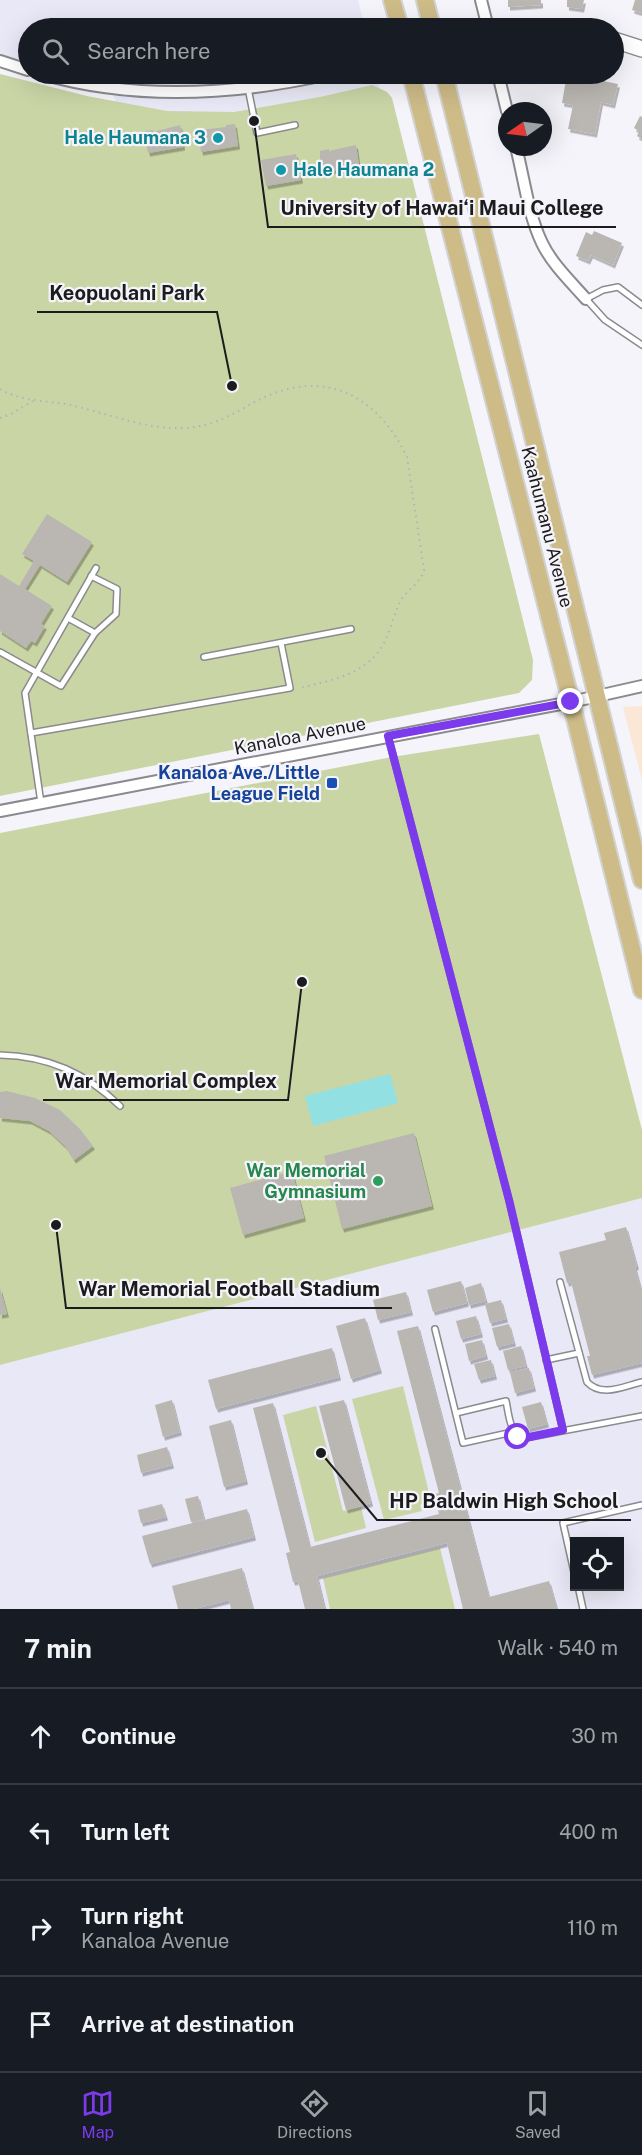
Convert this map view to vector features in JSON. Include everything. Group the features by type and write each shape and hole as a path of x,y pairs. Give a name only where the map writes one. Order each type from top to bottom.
{"main road":[{"path":"392,0 397,18"},
{"path":"425,0 430,18"},
{"name":"Kaahumanu Avenue","path":"414,84 642,990"},
{"name":"Kaahumanu Avenue","path":"446,84 642,880"}],"street":[{"path":"481,0 486,18"},
{"path":"624,43 642,49"},
{"path":"0,61 18,66"},
{"path":"94,84 126,90 193,92 271,84"},
{"path":"500,84 505,102"},
{"path":"518,156 534,222 543,244 559,268 586,299"},
{"name":"Kanaloa Avenue","path":"0,811 571,702 642,686"}],"lane":[{"path":"248,88 257,133 295,125"},
{"path":"642,305 636,298 618,287 603,290 586,299 605,320 642,345"},
{"path":"41,803 25,693 96,568"},
{"path":"0,652 36,674 62,686 95,633 116,614 117,589 92,576"},
{"path":"68,618 95,633"},
{"path":"204,657 351,629"},
{"path":"31,733 290,688 281,643"},
{"path":"388,736 509,1200 563,1430"},
{"path":"0,1055 36,1058 73,1071 106,1092 120,1106"},
{"path":"560,1282 586,1380 596,1389 606,1391 642,1382"},
{"path":"435,1329 463,1443 513,1432"},
{"path":"546,1360 579,1353"},
{"path":"456,1413 506,1401 513,1432 518,1437 525,1438 642,1416"},
{"path":"570,1554 563,1523 642,1505"},
{"path":"579,1591 583,1609"}],"path":[{"path":"0,389 33,401 60,403 154,427 174,429 200,426 222,420 274,393 297,386 317,385 338,388 354,395 383,420 400,443 406,457 424,570 422,578 400,602 385,641 363,667 337,680 299,688"},
{"path":"0,418 33,401"}],"shaded area":[{"path":"0,0 358,0 362,18 18,18 18,59 0,54"},
{"path":"111,84 379,84 403,180 133,182"},
{"path":"642,706 642,780 623,707"},
{"path":"642,1198 642,1609 0,1609 0,1365"}],"green space":[{"path":"0,74 18,79 18,84 40,84 87,96 167,111 234,112 372,85 387,92 392,98 533,660 532,680 519,693 0,796"},
{"path":"539,734 642,1130 642,1198 0,1365 0,833 392,757"},
{"path":"403,1386 431,1501 420,1505 422,1511 384,1520 352,1399"},
{"path":"316,1406 343,1511 361,1507 366,1528 315,1542 283,1415"},
{"path":"440,1548 455,1609 330,1609 323,1578"}],"water":[{"path":"390,1074 398,1103 313,1126 305,1096"}],"building":[{"path":"508,0 541,0 541,5 508,7"},
{"path":"567,0 584,0 582,9 567,7"},
{"path":"635,0 642,0 642,13 632,10"},
{"path":"565,84 618,84 613,105 601,102 595,134 568,129 573,105 562,103"},
{"path":"640,116 642,117 642,139 637,136 639,131 634,128"},
{"name":"Hale Haumana 3","path":"235,124 238,146 201,152 200,130"},
{"path":"180,125 184,139 182,139 183,147 148,153 144,131 153,130 153,132"},
{"path":"356,145 359,166 324,172 322,164 320,165 320,151"},
{"name":"Hale Haumana 2","path":"296,154 301,180 266,186 261,160"},
{"path":"594,231 622,243 613,265 591,255 588,261 576,256 586,232 592,235"},
{"path":"47,514 92,542 67,582 40,565 25,589 52,606 41,624 45,626 35,643 31,641 26,648 0,631 0,574 19,586 34,561 22,554"},
{"path":"7,1091 35,1098 60,1110 80,1129 93,1146 74,1160 65,1146 49,1131 30,1121 0,1118 0,1092"},
{"name":"War Memorial Gymnasium","path":"414,1133 432,1206 342,1229 324,1156"},
{"path":"292,1171 304,1218 243,1235 230,1188"},
{"path":"626,1227 642,1293 642,1363 592,1375 587,1356 590,1356 571,1282 567,1283 559,1252 606,1240 604,1233"},
{"path":"461,1281 467,1303 433,1312 427,1290"},
{"path":"481,1283 486,1301 469,1305 465,1288"},
{"path":"0,1288 7,1314 0,1315"},
{"path":"406,1292 411,1312 378,1320 373,1300"},
{"path":"501,1300 506,1319 490,1323 485,1304"},
{"path":"476,1316 481,1334 461,1339 456,1321"},
{"path":"365,1318 380,1370 351,1379 336,1326"},
{"path":"509,1324 514,1343 497,1347 492,1328"},
{"path":"418,1326 489,1597 549,1581 557,1609 463,1609 447,1543 317,1576 325,1609 305,1609 298,1581 293,1582 286,1553 290,1552 253,1408 273,1403 310,1547 439,1514 434,1494 439,1493 397,1331"},
{"path":"482,1340 486,1356 469,1361 465,1344"},
{"path":"521,1346 526,1366 508,1370 503,1351"},
{"path":"332,1348 339,1377 216,1409 208,1380"},
{"path":"491,1360 495,1376 479,1380 474,1364"},
{"path":"529,1368 534,1388 515,1393 510,1372"},
{"path":"172,1400 180,1432 163,1437 155,1405"},
{"path":"344,1400 371,1503 346,1510 319,1406"},
{"path":"541,1402 547,1424 528,1429 522,1407"},
{"path":"231,1420 246,1481 224,1487 209,1426"},
{"path":"167,1447 172,1465 141,1473 137,1455"},
{"path":"198,1496 204,1519 191,1522 185,1499"},
{"path":"162,1504 166,1517 141,1523 138,1510"},
{"path":"247,1509 254,1537 150,1564 142,1536"},
{"path":"242,1568 253,1609 231,1609 229,1600 194,1609 178,1609 172,1586"}],"place":[{"name":"University of Hawai‘i Maui College","path":"254,121"},
{"name":"Hale Haumana 3","path":"218,138"},
{"name":"Hale Haumana 2","path":"281,170"},
{"name":"Keopuolani Park","path":"232,386"},
{"name":"Kanaloa Ave./Little League Field","path":"332,783"},
{"name":"War Memorial Complex","path":"302,982"},
{"name":"War Memorial Gymnasium","path":"378,1181"},
{"name":"War Memorial Football Stadium","path":"56,1225"},
{"name":"HP Baldwin High School","path":"321,1453"}],"route":[{"path":"518,1437 525,1438 563,1430 509,1200 388,736 571,702"}]}
